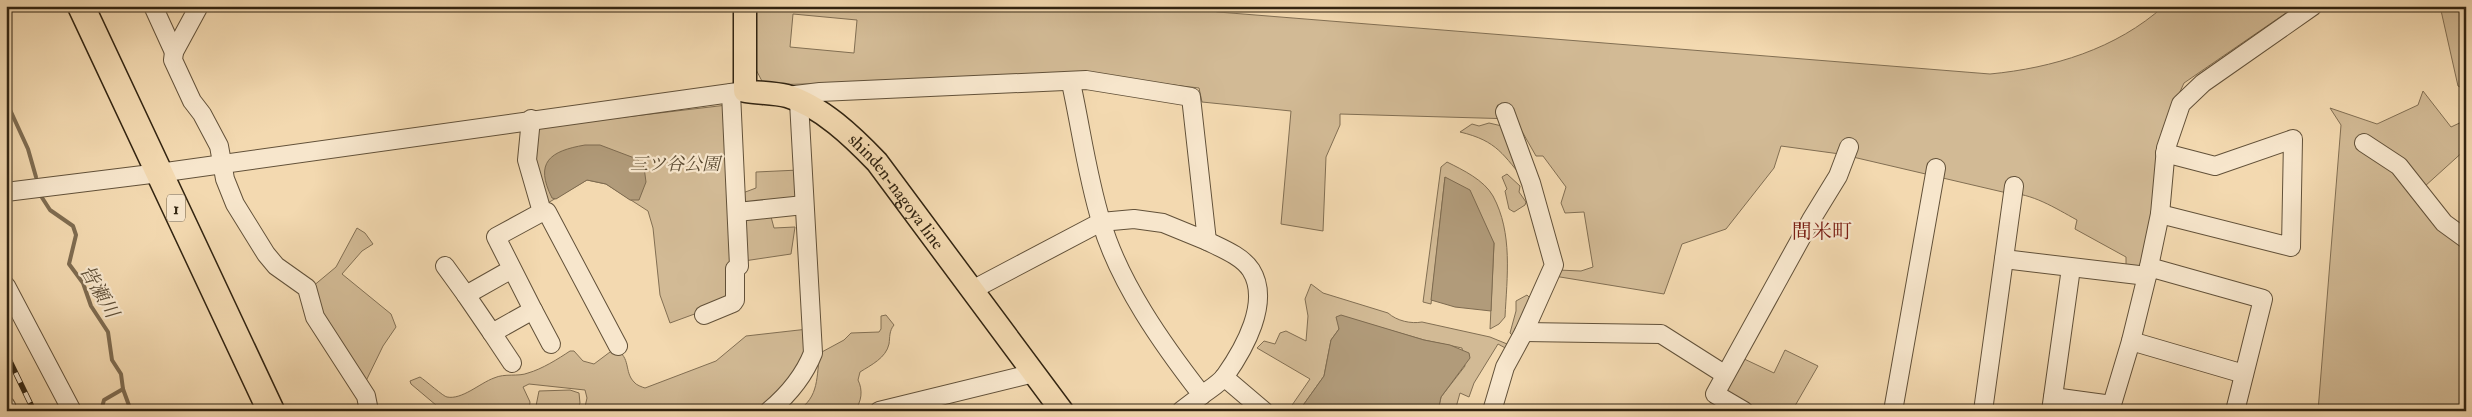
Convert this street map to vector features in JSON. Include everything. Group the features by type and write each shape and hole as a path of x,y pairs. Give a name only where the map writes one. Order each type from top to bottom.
{"highway":[{"name":"1","path":"81,6 271,411"}],"main road":[{"path":"738,92 745,6"},
{"name":"shinden-nagoya line","path":"738,92 793,99 827,118 852,136 877,162 1062,411"}],"street":[{"path":"152,6 174,52"},
{"path":"199,6 174,52 173,60 192,101 202,114 219,146 224,164 224,179 235,204 266,254 276,266 307,288 315,317 366,396 369,411"},
{"path":"2071,268 2052,404 2111,408 2131,342 2148,272 2160,214 2165,153 2174,120 2181,104 2203,83 2313,6"},
{"path":"769,411 782,399 807,368 813,353 804,205 793,99 820,92 1071,83 1086,80 1191,97 1206,241"},
{"path":"1071,83 1101,222 1128,284 1170,354 1202,395"},
{"path":"6,192 159,173 738,92 737,212 739,266 735,269 735,300 733,303 704,315"},
{"path":"1492,411 1504,367 1524,332 1554,265 1531,183 1505,112"},
{"path":"531,120 527,160 542,212"},
{"path":"2160,214 2292,247 2293,139 2214,166 2165,153"},
{"path":"2364,144 2399,166 2444,224 2466,239"},
{"path":"1744,411 1715,394 1724,374 1838,176 1849,147"},
{"path":"1893,411 1936,168"},
{"path":"1983,411 2014,186"},
{"path":"737,212 804,205"},
{"path":"551,344 496,237 542,212 547,212 618,346"},
{"path":"972,290 1101,222 1134,219 1163,223 1206,241 1235,256 1251,269 1257,283 1258,313 1247,339 1224,377 1181,411"},
{"path":"2004,259 2071,268 2148,272 2263,299 2235,411"},
{"path":"445,266 512,363"},
{"path":"466,295 512,270"},
{"path":"6,286 72,411"},
{"path":"492,333 533,310"},
{"path":"1524,332 1661,334 1724,374"},
{"path":"2131,342 2244,374"},
{"path":"879,411 1034,374"},
{"path":"1224,377 1264,411"},
{"path":"6,406 8,411"}],"green space":[{"path":"754,6 1189,6 1218,12 1990,74 2037,67 2083,54 2125,34 2164,6 2296,6 2184,83 2162,131 2148,238 2139,269 2126,267 2126,257 2075,229 2077,220 2034,198 1840,154 1781,146 1774,168 1726,229 1682,244 1664,294 1554,276 1558,270 1581,271 1593,267 1584,212 1565,213 1561,203 1566,187 1543,156 1536,156 1515,119 1340,114 1340,125 1326,157 1323,231 1281,224 1291,111 1202,102 1199,88 1090,75 1048,78 764,85 752,62","holes":["793,14 857,20 854,53 790,47"]},
{"path":"2440,6 2466,6 2466,90 2458,86"},
{"path":"2423,91 2451,127 2466,120 2466,149 2424,187 2382,161 2466,246 2466,411 2318,411 2341,125 2330,108 2377,124 2418,105"},
{"name":"三ツ谷公園","path":"727,105 735,263 730,301 670,323 660,295 653,228 648,211 606,184 587,180 546,204 537,186 532,128"},
{"path":"1489,123 1502,126 1527,183 1499,150 1483,140 1460,132 1472,124 1479,126"},
{"path":"1447,162 1473,176 1489,190 1504,225 1507,255 1505,317 1499,324 1490,329 1494,243 1445,177 1431,304 1423,302 1441,167"},
{"path":"799,170 802,203 740,209 740,194 756,188 756,172"},
{"path":"1507,174 1520,186 1519,192 1526,202 1525,205 1514,212 1509,209 1505,191 1507,189 1502,177"},
{"path":"770,213 774,228 795,227 791,254 744,261 743,215"},
{"path":"357,228 365,233 373,244 362,251 342,274 391,314 396,327 383,346 364,385 318,317 312,287 336,267"},
{"path":"1311,284 1323,293 1388,313 1400,320 1422,322 1490,337 1512,346 1509,350 1498,344 1474,383 1469,397 1460,393 1455,411 1438,411 1441,397 1465,366 1462,348 1424,340 1341,316 1339,329 1331,340 1324,376 1299,411 1288,411 1310,379 1257,348 1264,341 1275,344 1280,333 1286,331 1306,341 1308,316 1305,299"},
{"path":"1527,295 1530,298 1515,338 1510,333 1516,311 1516,301"},
{"path":"886,315 894,325 890,332 889,344 881,357 860,372 858,380 861,396 859,404 854,411 797,411 810,399 813,393 816,385 820,353 844,340 851,333 879,332 881,329 881,316"},
{"path":"808,329 807,358 761,411 584,411 587,398 585,390 529,384 523,387 530,402 529,411 476,411 469,405 459,411 443,411 411,384 410,381 420,377 445,396 453,397 465,394 498,377 533,371 550,364 570,351 574,351 583,361 594,364 610,352 616,350 624,357 631,378 636,384 645,388 716,361 746,336"},
{"path":"1785,350 1818,366 1792,411 1754,411 1723,393 1740,357 1774,373"},
{"path":"570,390 579,393 580,403 577,411 535,411 539,391"}],"shaded area":[{"path":"585,145 600,145 637,159 644,167 646,182 639,200 630,200 606,184 587,180 556,199 552,198 545,175 545,167 549,160 554,155 563,151"},
{"path":"1445,177 1470,190 1494,243 1491,311 1455,307 1431,300"},
{"path":"1341,315 1424,340 1450,345 1469,353 1470,358 1441,397 1438,411 1299,411 1324,376 1331,340 1339,329 1336,317"}],"waterway":[{"name":"皆瀬川","path":"6,101 28,149 36,177"},
{"name":"皆瀬川","path":"41,196 50,210 73,226 76,235 69,264 83,283 91,306 108,332 112,360 121,374 123,389 131,411"},
{"path":"101,411 104,400 123,389"}],"railway":[{"path":"6,353 34,411"}],"district":[{"name":"間米町","path":"1822,231"}]}
